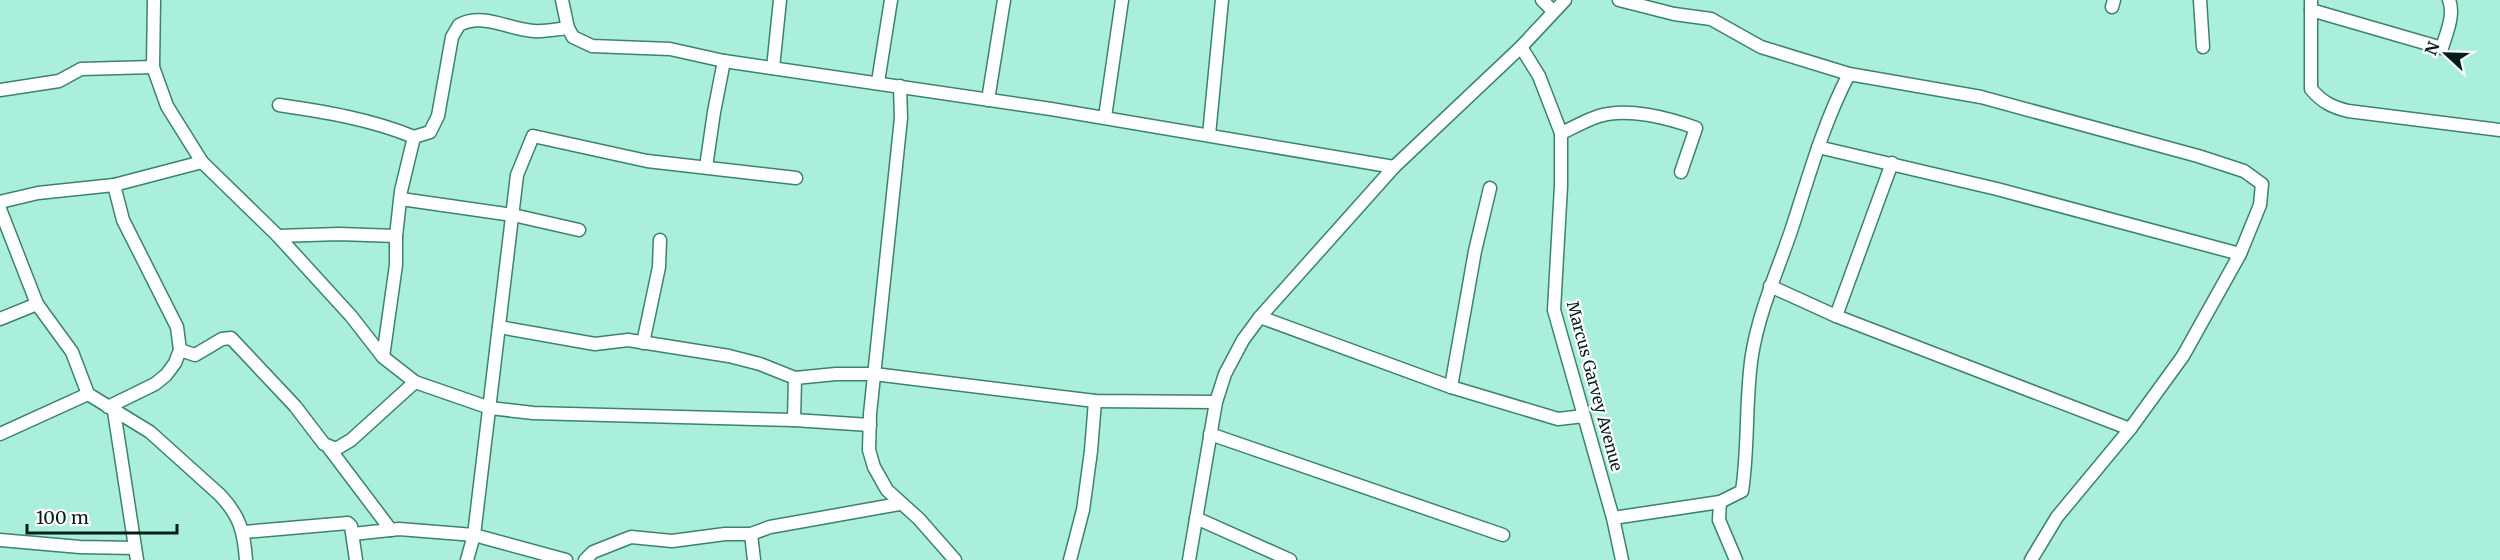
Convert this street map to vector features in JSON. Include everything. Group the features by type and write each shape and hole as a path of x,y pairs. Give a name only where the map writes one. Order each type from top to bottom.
{"street":[{"path":"154,0 153,67 167,106 202,162 279,236 351,316 383,357 415,382 490,408 533,413 794,420 870,425"},
{"path":"562,0 568,28 573,37 592,46 670,49 724,61 1105,117 1394,167"},
{"path":"773,68 780,0"},
{"path":"879,82 891,0"},
{"path":"988,100 1004,0"},
{"path":"1105,117 1122,0"},
{"path":"1209,135 1222,0"},
{"path":"1542,0 1552,12"},
{"path":"1189,560 1216,402 1225,374 1243,340 1260,317 1394,167 1521,47 1565,0"},
{"path":"1619,0 1674,14 1711,19 1761,47 1849,74 1981,97 2198,156 2244,171 2262,184 2260,205 2240,254 2182,356 2130,429 2057,517 2031,560"},
{"path":"2200,0 2203,47"},
{"path":"2449,0 2451,5 2449,24 2442,48 2311,5 2311,89 2332,107 2348,111 2500,130"},
{"path":"279,105 351,116 388,126 414,137 430,132 435,123 452,37 459,25 473,21 504,24 533,31 568,28"},
{"name":"Marcus Garvey Avenue","path":"1521,47 1539,76 1561,133 1561,186 1554,310 1613,518 1622,560"},
{"path":"706,167 724,61"},
{"path":"0,90 59,81 81,69 153,67"},
{"path":"1613,518 1720,502 1742,491 1752,355 1770,286 1791,231 1832,107 1849,74"},
{"path":"900,86 902,118 874,374 869,450 874,467 887,490 899,504 919,519 954,560"},
{"path":"1561,133 1601,115 1631,113 1669,118 1696,128 1681,172"},
{"path":"467,560 474,535 517,175 533,136 647,161 796,177"},
{"path":"383,357 396,265 396,236 401,199 414,137"},
{"path":"1818,147 2074,208 2240,254"},
{"path":"0,202 38,193 114,185 202,162"},
{"path":"1836,316 1892,163"},
{"path":"111,409 155,384 166,375 175,363 180,350 177,327 123,220 114,185"},
{"path":"1451,387 1474,252 1490,188"},
{"path":"401,199 513,214 579,230"},
{"path":"0,208 37,304 72,352 88,394 150,432 228,503 244,532 246,560"},
{"path":"279,236 339,234 396,236"},
{"path":"643,343 658,267 660,240"},
{"path":"1770,286 1836,316 2130,429"},
{"path":"0,319 37,304"},
{"path":"1260,317 1451,387 1558,419 1584,416"},
{"path":"499,327 595,344 628,340 729,356 760,364 795,378 836,374 874,374 1095,401 1216,402"},
{"path":"180,350 195,355 222,339 231,338 295,406 391,530"},
{"path":"794,420 795,378"},
{"path":"329,448 336,449 351,440 415,382"},
{"path":"0,434 88,394"},
{"path":"1070,560 1083,510 1095,401"},
{"path":"0,540 136,554 111,409"},
{"path":"1210,434 1503,535"},
{"path":"1720,502 1719,520 1736,560"},
{"path":"585,560 593,552 631,537 672,541 725,534 751,534 770,527 899,504"},
{"path":"1196,518 1290,560"},
{"path":"244,532 348,523 353,534 356,560"},
{"path":"353,534 391,530 474,535 566,560"},
{"path":"751,534 754,560"}]}
